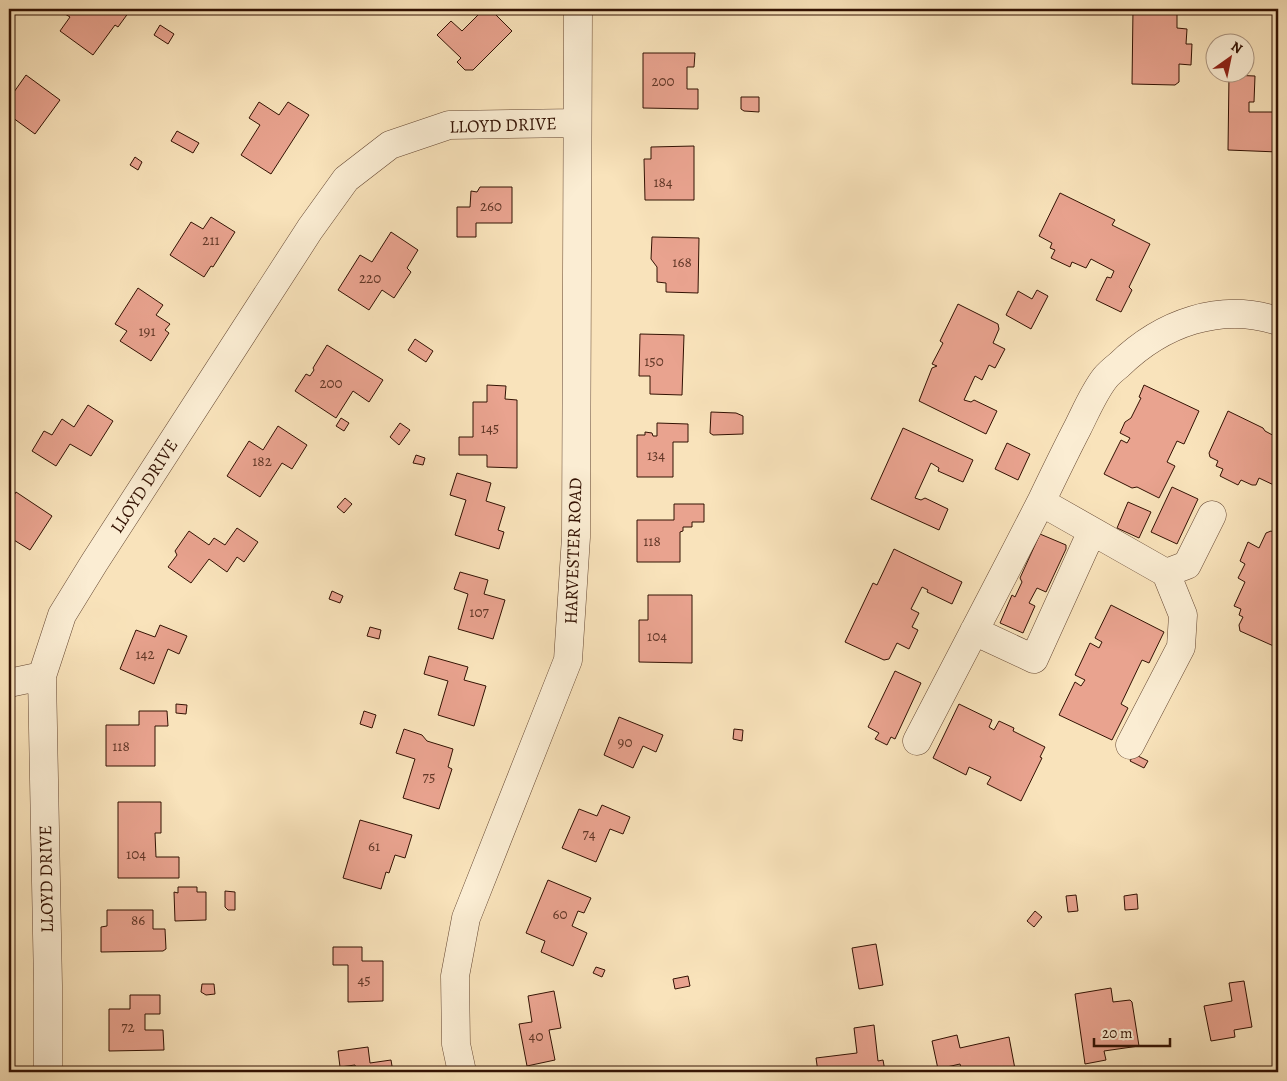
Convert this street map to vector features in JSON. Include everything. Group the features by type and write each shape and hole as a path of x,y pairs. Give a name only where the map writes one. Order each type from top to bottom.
{"street":[{"name":"HARVESTER ROAD","path":"462,1072 456,1044 455,976 466,918 568,660 576,537 576,123 578,9"},
{"name":"LLOYD DRIVE","path":"48,1072 42,676 62,615 310,229 346,179 390,145 449,125 576,123"},
{"path":"917,741 1105,378 1130,354 1172,327 1192,319 1248,314 1278,321"},
{"path":"1041,502 1166,573 1183,615 1181,647 1130,745"},
{"path":"1166,573 1187,565 1212,515"},
{"path":"974,631 1034,660 1092,531"},
{"path":"9,683 42,676"}],"building":[{"path":"68,9 124,9 129,12 118,27 115,25 93,55 60,31 70,17 65,14"},
{"path":"484,9 490,9 512,31 473,70 465,70 457,62 461,58 437,35 451,21 462,31"},
{"path":"641,9 677,9 677,10 641,11"},
{"path":"1133,9 1186,9 1186,14 1177,14 1177,28 1187,29 1186,44 1192,44 1191,65 1179,64 1179,82 1175,85 1132,84"},
{"path":"160,25 174,34 168,44 154,35"},
{"path":"643,53 695,53 694,67 687,67 687,89 698,89 698,109 643,108"},
{"path":"26,75 60,100 35,134 9,115 9,99"},
{"path":"1255,76 1254,102 1249,102 1249,112 1278,112 1278,152 1228,150 1229,82 1254,82"},
{"path":"741,97 759,97 759,112 741,109"},
{"path":"259,102 279,115 288,102 309,115 271,174 241,155 260,125 249,118"},
{"path":"177,131 199,143 193,153 171,141"},
{"path":"694,146 694,200 645,200 644,159 651,159 651,147"},
{"path":"135,157 142,162 138,170 130,165"},
{"path":"480,187 512,187 512,223 476,223 476,237 457,237 457,207 470,207 471,191 477,192"},
{"path":"1060,193 1115,220 1112,225 1150,244 1129,287 1132,290 1121,312 1096,300 1107,277 1111,278 1114,271 1091,259 1086,268 1072,262 1070,267 1051,258 1055,250 1050,248 1052,243 1039,236"},
{"path":"211,217 235,232 213,267 211,266 204,277 170,255 191,222 203,229"},
{"path":"391,232 418,250 407,268 411,272 394,298 382,290 369,310 338,290 360,255 372,262"},
{"path":"652,237 699,238 698,293 666,292 666,283 657,282 657,267 651,259"},
{"path":"138,288 163,305 156,315 170,324 165,330 169,333 151,361 120,341 127,331 115,324"},
{"path":"1037,290 1048,296 1031,329 1006,315 1018,291 1032,299"},
{"path":"958,304 998,324 999,329 993,343 1005,349 995,368 989,365 982,380 975,376 964,400 971,402 974,400 997,411 986,434 919,401 932,368 937,366 932,364 943,343 940,341"},
{"path":"640,334 684,335 682,395 650,394 650,376 639,376"},
{"path":"415,339 433,351 426,362 408,350"},
{"path":"327,345 383,380 369,402 353,391 336,418 295,391 306,374 310,376"},
{"path":"487,385 506,386 505,399 517,400 517,468 487,467 487,455 459,455 459,437 473,437 473,402 487,402"},
{"path":"1144,385 1199,411 1184,444 1177,441 1167,462 1175,466 1159,498 1137,487 1132,488 1104,474 1121,440 1127,443 1130,438 1120,433 1125,422 1131,418 1141,398 1139,397"},
{"path":"88,405 113,421 91,456 70,444 56,466 32,451 44,431 52,435 62,419 74,427"},
{"path":"1228,411 1263,428 1278,438 1278,487 1259,478 1256,485 1241,480 1238,485 1220,476 1223,469 1216,466 1218,461 1210,457 1209,453"},
{"path":"711,412 736,413 743,416 743,434 713,435 710,433"},
{"path":"341,418 349,423 344,431 336,426"},
{"path":"400,423 410,430 399,445 390,437"},
{"path":"657,423 688,424 688,442 673,442 673,477 637,477 637,435 645,435 645,432 657,436"},
{"path":"278,426 307,445 292,469 282,463 260,497 227,476 249,441 263,450"},
{"path":"903,428 973,460 963,482 938,471 939,468 931,463 915,498 921,500 925,498 948,509 939,530 871,499"},
{"path":"1007,443 1030,454 1018,480 995,469"},
{"path":"416,455 425,458 423,465 413,463"},
{"path":"457,473 491,483 486,501 505,507 498,530 504,532 499,549 455,535 466,500 450,495"},
{"path":"1172,487 1198,499 1177,544 1151,532"},
{"path":"16,492 52,516 30,550 9,537 9,504"},
{"path":"345,498 352,504 344,513 337,507"},
{"path":"1128,502 1151,512 1139,538 1117,528"},
{"path":"674,504 704,504 704,522 692,522 692,527 683,527 683,531 680,532 680,562 637,562 637,520 674,520"},
{"path":"237,528 258,542 244,562 237,557 227,572 209,559 191,583 168,567 177,555 175,551 189,531 209,545 214,538 225,545"},
{"path":"1271,531 1278,534 1278,648 1240,631 1239,625 1243,617 1239,615 1241,609 1234,606 1245,582 1238,578 1245,564 1240,561 1248,542 1259,548 1266,533"},
{"path":"1040,534 1066,545 1066,549 1046,592 1037,588 1029,603 1035,606 1023,633 1000,623 1012,595 1015,597 1022,582 1020,578"},
{"path":"894,549 962,582 952,604 927,592 928,590 922,587 911,609 919,613 912,627 918,630 909,649 897,643 889,659 884,660 845,642 873,583 877,585"},
{"path":"460,572 488,580 484,594 505,600 493,639 458,629 468,594 454,589"},
{"path":"332,591 343,596 340,603 329,599"},
{"path":"648,595 692,595 692,663 639,662 639,620 648,620"},
{"path":"1111,605 1164,632 1149,663 1142,660 1121,704 1128,708 1112,740 1059,715 1075,682 1081,686 1085,680 1075,675 1090,643 1099,648 1102,642 1095,638"},
{"path":"160,625 187,636 179,654 168,649 154,684 120,669 136,630 155,637"},
{"path":"370,627 381,630 379,639 367,636"},
{"path":"429,656 468,667 464,680 486,686 474,726 438,715 448,681 424,674"},
{"path":"895,671 921,683 895,739 891,737 887,745 875,739 879,733 868,727"},
{"path":"176,704 187,705 186,714 176,713"},
{"path":"959,704 992,720 989,727 994,730 999,721 1014,728 1013,731 1045,747 1040,757 1042,758 1021,801 987,784 991,777 969,767 966,775 933,758"},
{"path":"139,711 167,711 168,726 155,726 155,766 106,766 106,725 139,725"},
{"path":"364,711 376,715 372,728 360,724"},
{"path":"619,717 663,735 656,752 643,746 633,768 604,755"},
{"path":"404,729 422,735 427,741 453,749 448,767 452,769 439,809 403,798 415,759 396,753"},
{"path":"734,729 743,730 742,741 733,739"},
{"path":"1134,754 1148,761 1144,768 1130,761"},
{"path":"118,802 161,802 161,833 155,833 156,857 179,857 179,878 118,878"},
{"path":"602,805 630,817 623,834 610,829 596,862 562,848 579,809 597,816"},
{"path":"360,820 412,835 405,858 395,855 389,873 386,872 381,889 343,878"},
{"path":"548,880 591,898 584,913 578,911 572,926 587,933 573,966 541,952 545,941 526,933"},
{"path":"178,887 197,887 197,892 206,892 206,920 175,921 174,892 178,893"},
{"path":"225,891 235,892 235,910 228,910 225,907"},
{"path":"1137,894 1138,909 1125,910 1124,896"},
{"path":"1076,895 1078,911 1068,912 1066,896"},
{"path":"107,910 153,910 153,929 165,929 166,949 163,951 101,952 101,927 107,926"},
{"path":"1035,911 1042,917 1034,927 1027,921"},
{"path":"876,944 883,985 859,989 852,948"},
{"path":"333,947 362,947 362,961 383,961 383,1001 348,1002 348,965 333,965"},
{"path":"596,967 605,970 602,977 593,973"},
{"path":"688,976 690,986 675,989 673,979"},
{"path":"1244,981 1252,1027 1234,1030 1235,1037 1211,1041 1204,1006 1232,1001 1229,983"},
{"path":"202,984 214,984 215,994 206,995 201,992"},
{"path":"1111,988 1113,1002 1130,1000 1132,1002 1139,1046 1104,1051 1106,1060 1085,1064 1075,994"},
{"path":"554,991 561,1028 549,1030 555,1060 527,1066 519,1024 532,1022 528,996"},
{"path":"130,995 160,995 160,1014 145,1014 145,1030 163,1030 164,1050 109,1051 109,1009 130,1009"},
{"path":"874,1025 878,1061 883,1060 885,1071 818,1072 816,1058 857,1053 854,1028"},
{"path":"957,1035 960,1048 1009,1037 1015,1069 1002,1072 962,1072 960,1064 938,1069 932,1041"},
{"path":"368,1047 370,1063 391,1060 393,1072 357,1072 355,1065 340,1067 338,1051"}]}
